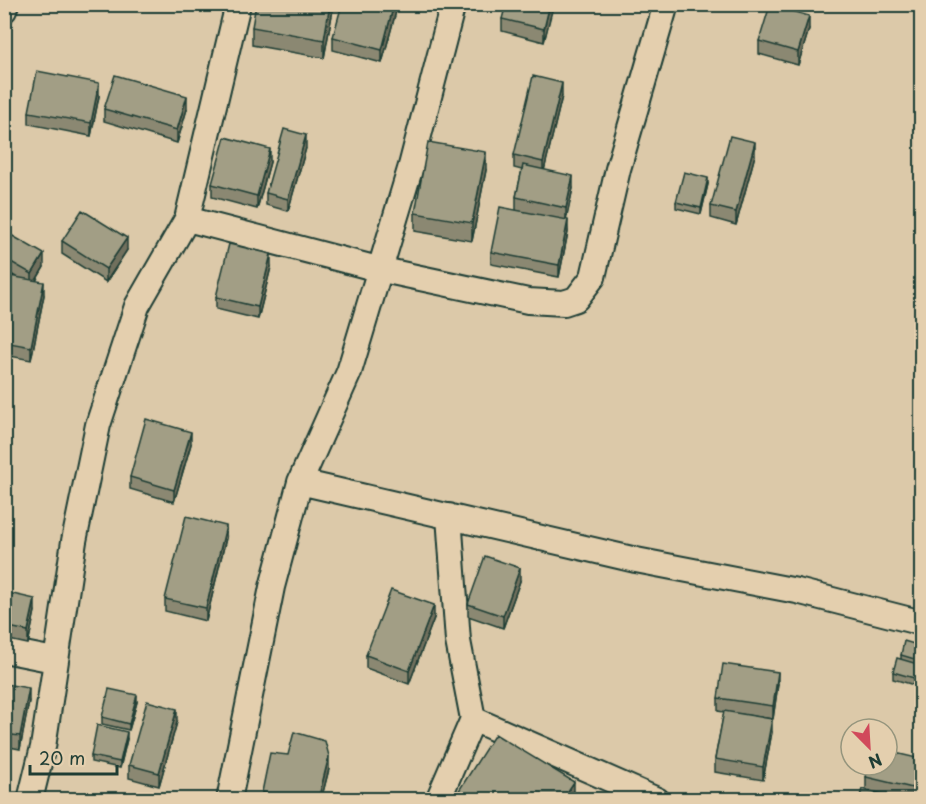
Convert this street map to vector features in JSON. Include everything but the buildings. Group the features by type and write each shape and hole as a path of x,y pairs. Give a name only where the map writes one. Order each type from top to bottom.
{"street":[{"path":"4,9 6,4"},
{"path":"30,800 43,747 54,660 74,542 98,424 137,306 187,219 237,4"},
{"path":"230,800 272,587 300,482 349,372 378,269 411,166 453,4"},
{"path":"187,219 378,269 528,301 564,303 576,299 593,277 618,169 666,4"},
{"path":"300,482 636,560 797,591 921,623"},
{"path":"438,800 473,719 458,641 449,516"},
{"path":"4,650 54,660"},
{"path":"473,719 657,800"}]}
